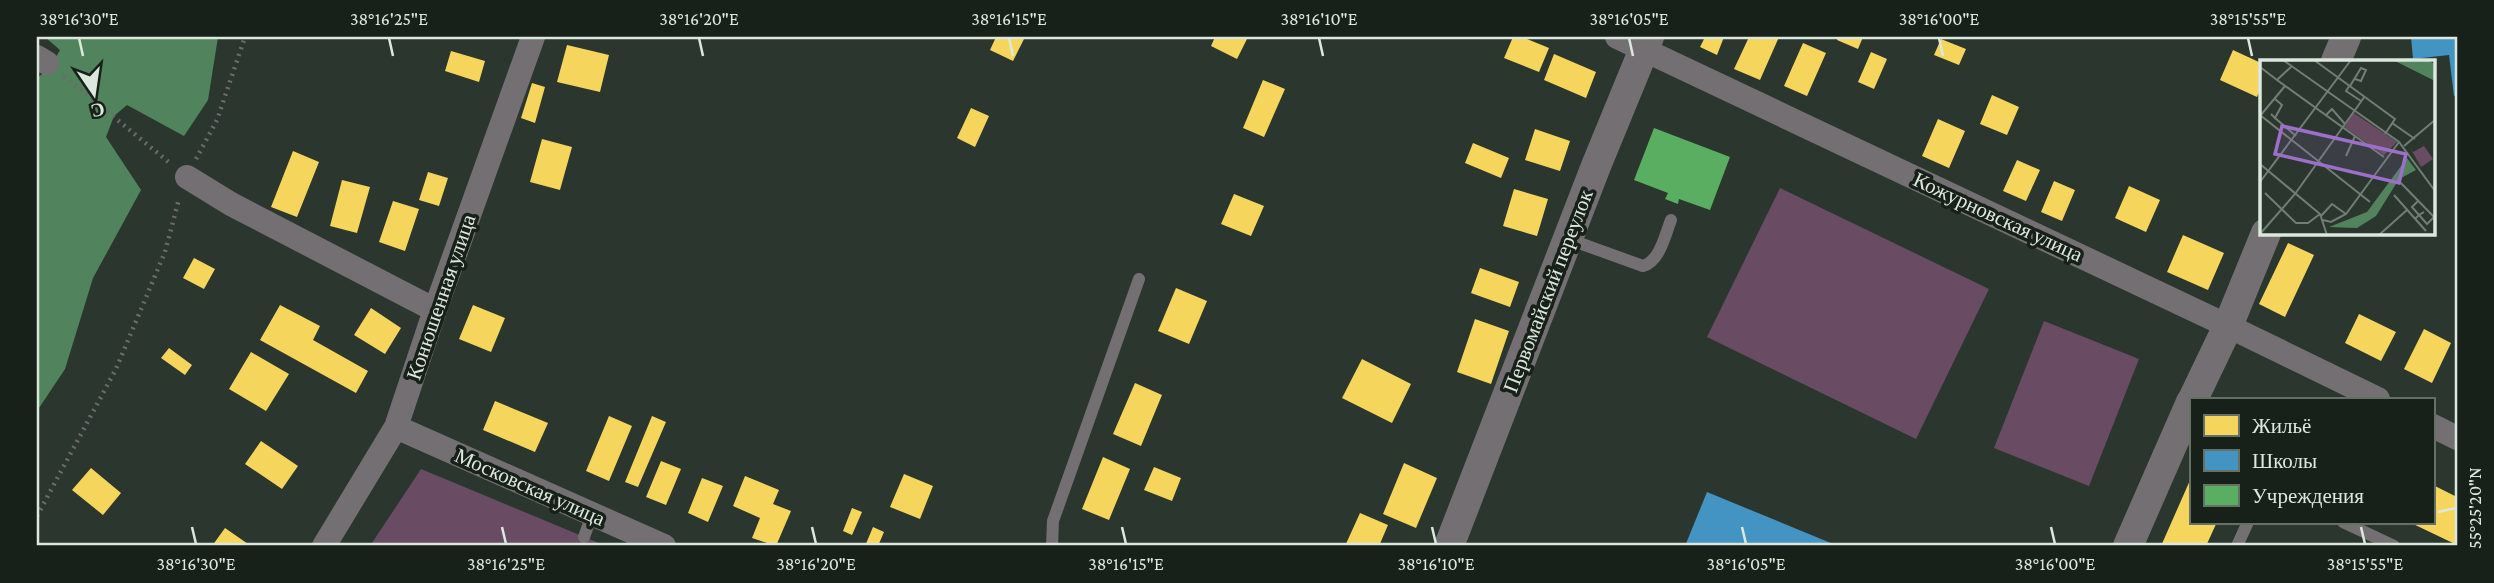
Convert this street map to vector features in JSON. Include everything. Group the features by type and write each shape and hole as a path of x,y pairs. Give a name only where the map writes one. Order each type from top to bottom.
{"street":[{"name":"Конюшенная улица","path":"324,546 396,427 533,37"},
{"path":"2336,60 2346,37"},
{"name":"Первомайский переулок","path":"1449,546 1567,239 1637,41"},
{"name":"Кожурновская улица","path":"1637,41 2376,398"},
{"path":"187,177 231,204 435,310"},
{"path":"2193,398 2228,326 2266,234"},
{"path":"2128,546 2178,442 2190,407"},
{"path":"2434,426 2457,438"},
{"name":"Московская улица","path":"396,427 588,526 664,546"}],"lane":[{"path":"1567,239 1643,266 1650,264 1656,257 1671,220"},
{"path":"1052,546 1053,521 1139,279"},
{"path":"2237,546 2247,524"},
{"path":"2347,524 2394,546"}],"path":[{"path":"37,516 116,369 165,252 177,202 187,177 217,120 245,37"},
{"path":"42,60 120,120 187,177"}],"shaded area":[{"path":"45,37 218,37 208,100 184,136 127,105 114,116 106,137 141,190 93,278 65,369 37,411 37,78 50,68 60,50"},
{"path":"1780,188 1989,289 1916,439 1707,337"},
{"path":"2044,321 2139,359 2089,486 1994,448"},
{"path":"421,469 606,546 370,546"}],"building: Жильё":[{"path":"996,37 1025,37 1013,61 990,50"},
{"path":"1215,37 1248,37 1237,59 1211,46"},
{"path":"1513,37 1522,37 1549,48 1539,72 1504,58"},
{"path":"1705,37 1724,37 1717,55 1700,47"},
{"path":"1749,37 1779,37 1760,80 1734,69"},
{"path":"1838,37 1863,37 1858,49 1837,40"},
{"path":"1941,39 1966,49 1959,65 1934,55"},
{"path":"1803,43 1826,53 1807,96 1784,86"},
{"path":"567,45 609,55 600,92 557,82"},
{"path":"2233,50 2260,63 2260,90 2257,97 2220,80"},
{"path":"451,51 485,61 479,82 445,71"},
{"path":"1871,52 1887,59 1874,89 1858,82"},
{"path":"1554,54 1596,72 1586,98 1544,80"},
{"path":"1263,80 1285,89 1264,137 1243,128"},
{"path":"532,83 545,87 535,123 521,118"},
{"path":"1992,95 2019,107 2007,135 1980,124"},
{"path":"971,108 989,116 975,147 957,138"},
{"path":"1938,119 1965,131 1949,168 1922,156"},
{"path":"1535,129 1570,141 1560,171 1525,160"},
{"path":"542,139 572,147 560,190 530,182"},
{"path":"1473,143 1509,158 1501,178 1465,163"},
{"path":"293,151 319,162 297,217 271,207"},
{"path":"2017,160 2040,170 2026,201 2003,191"},
{"path":"428,172 448,178 439,206 419,200"},
{"path":"342,180 370,187 357,233 330,226"},
{"path":"2054,181 2075,190 2062,221 2041,212"},
{"path":"2129,186 2160,200 2146,232 2115,218"},
{"path":"1514,189 1548,199 1537,236 1503,226"},
{"path":"1234,194 1264,206 1251,236 1221,224"},
{"path":"393,201 419,209 405,251 379,242"},
{"path":"2183,235 2224,253 2208,290 2167,272"},
{"path":"2288,243 2314,255 2285,317 2259,304"},
{"path":"194,258 215,269 204,289 183,278"},
{"path":"1480,268 1519,282 1510,307 1471,293"},
{"path":"1176,288 1207,301 1189,344 1158,331"},
{"path":"280,305 320,326 313,340 368,371 356,393 260,340"},
{"path":"473,305 505,318 491,352 459,339"},
{"path":"371,308 401,328 385,354 354,335"},
{"path":"2359,314 2396,332 2381,361 2345,343"},
{"path":"1475,319 1509,331 1491,384 1457,372"},
{"path":"2424,329 2451,343 2432,383 2404,369"},
{"path":"169,348 192,365 185,375 161,358"},
{"path":"251,352 289,374 266,411 229,389"},
{"path":"1362,359 1411,384 1392,423 1342,398"},
{"path":"1135,383 1162,395 1141,446 1113,434"},
{"path":"495,401 548,423 535,452 483,430"},
{"path":"609,416 632,426 609,481 586,471"},
{"path":"652,416 666,422 638,487 625,482"},
{"path":"261,441 298,466 282,489 245,464"},
{"path":"1103,457 1130,469 1109,520 1082,509"},
{"path":"661,461 681,469 666,505 646,497"},
{"path":"1404,463 1437,478 1416,528 1383,514"},
{"path":"1154,467 1181,478 1172,501 1144,490"},
{"path":"91,468 121,493 103,515 72,490"},
{"path":"904,474 933,486 920,519 890,507"},
{"path":"745,476 779,490 773,504 791,511 776,546 752,538 760,518 733,506"},
{"path":"702,478 723,486 708,522 688,513"},
{"path":"2190,480 2190,524 2216,524 2206,546 2161,546"},
{"path":"2434,486 2457,497 2457,545 2413,524 2434,524"},
{"path":"852,508 862,512 852,535 843,531"},
{"path":"1360,513 1388,525 1379,546 1345,546"},
{"path":"873,527 884,532 878,546 865,546"},
{"path":"225,528 251,546 212,546"}],"building: Школы":[{"path":"2411,37 2457,37 2457,95 2454,96 2449,55 2413,59"},
{"path":"1707,492 1838,546 1685,546"}],"building: Учреждения":[{"path":"1654,128 1730,157 1710,210 1679,199 1678,204 1665,199 1668,193 1634,180"}]}
